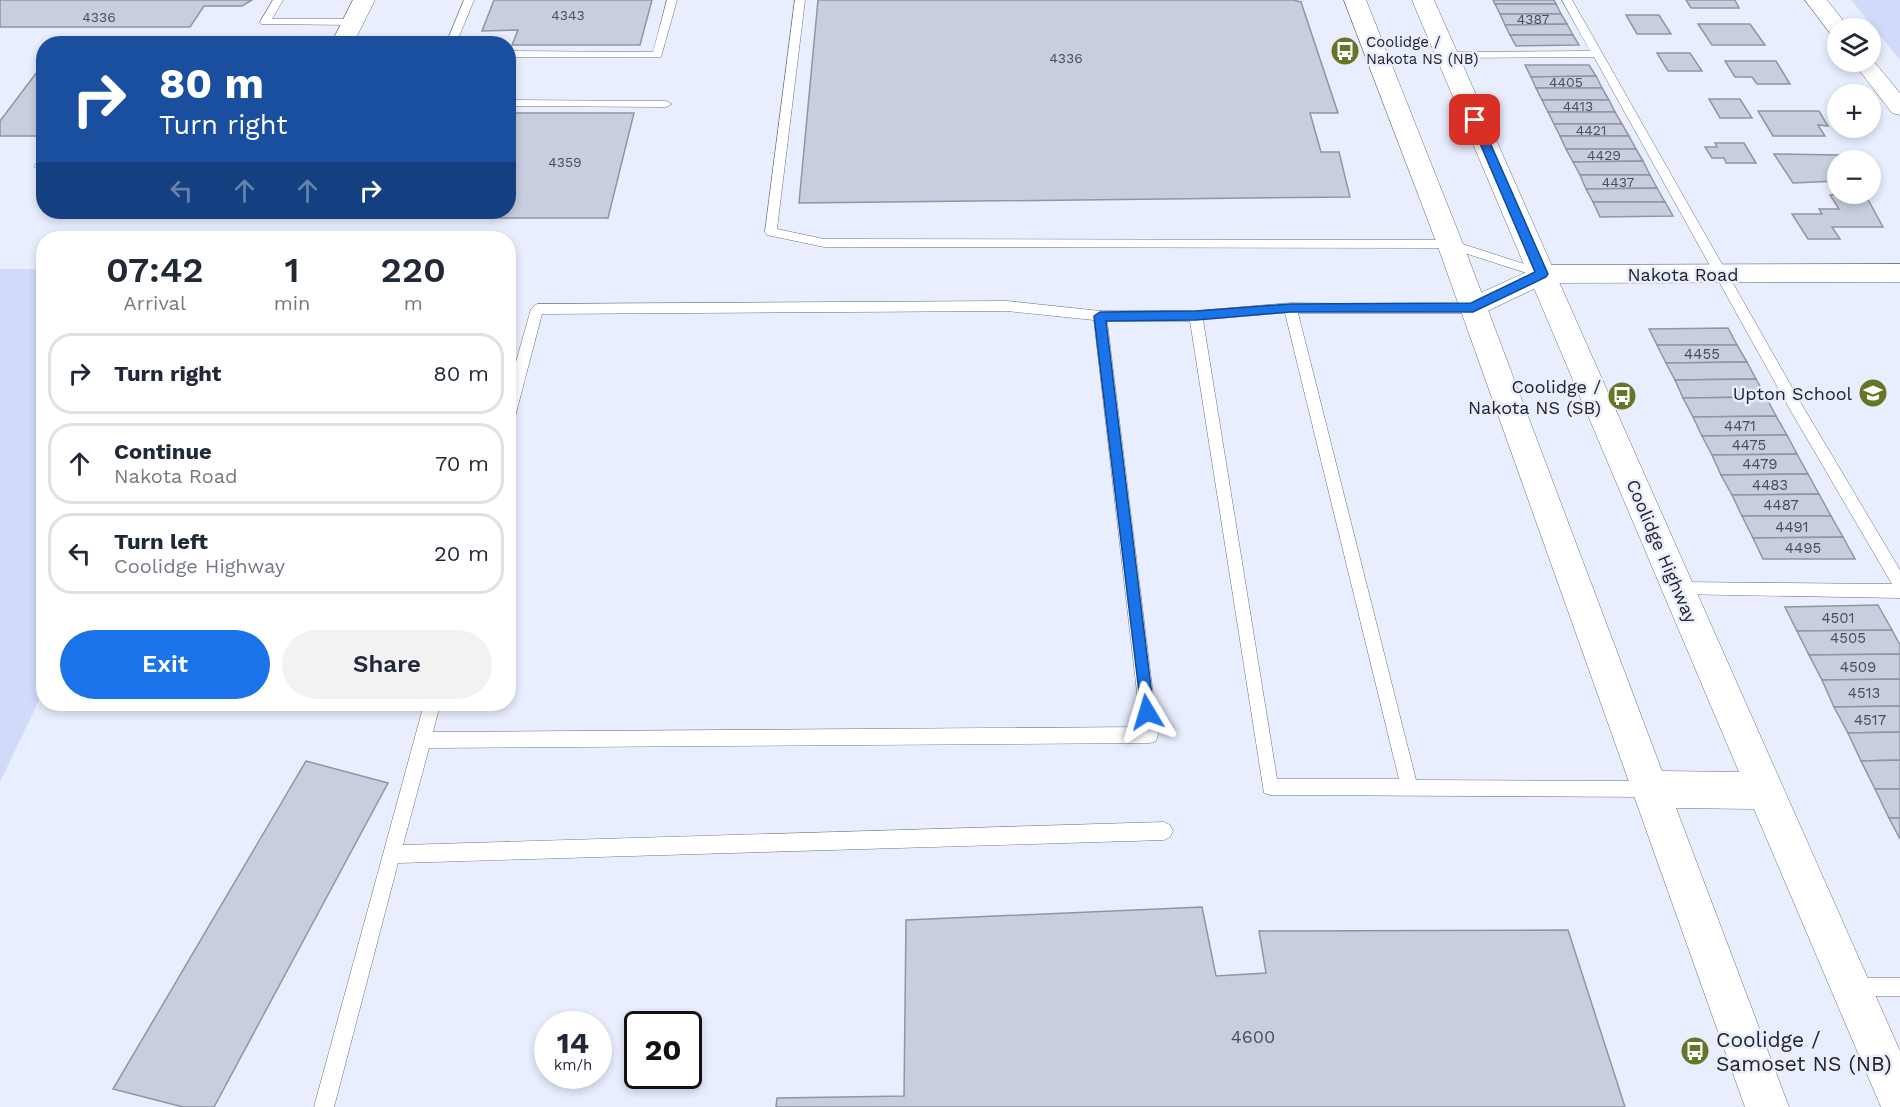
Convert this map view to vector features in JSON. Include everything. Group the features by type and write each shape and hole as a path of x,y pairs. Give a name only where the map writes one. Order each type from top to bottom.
{"main road":[{"path":"1355,0 1450,244 1767,1107"},
{"name":"Coolidge Highway","path":"1423,0 1900,1101"},
{"path":"1652,789 1765,791"}],"street":[{"path":"346,36 364,0"},
{"path":"1816,0 1830,18"},
{"path":"1872,72 1900,108"},
{"name":"Nakota Road","path":"1473,308 1542,274 1900,273"}],"lane":[{"path":"278,0 265,22 352,22"},
{"path":"453,36 469,0"},
{"path":"516,54 657,55 672,0"},
{"path":"800,0 771,232 824,243 1450,244 1542,274"},
{"path":"1567,0 1721,274 1900,584"},
{"path":"1447,55 1597,54"},
{"path":"516,103 666,104"},
{"path":"516,387 537,309 1007,306 1100,316 1196,316 1290,308 1473,308"},
{"path":"1290,308 1410,788"},
{"path":"422,740 1150,735 1100,316"},
{"path":"1196,316 1270,787 1652,789"},
{"path":"1678,589 1900,591"},
{"path":"324,1107 430,711"},
{"path":"392,854 1164,831"},
{"path":"1851,987 1900,987"}],"shaded area":[{"path":"1851,0 1900,0 1900,60 1881,37 1881,18 1866,18"},
{"path":"0,269 36,269 36,707 0,782"}],"building":[{"path":"0,0 252,0 242,6 204,6 190,27 0,27"},
{"path":"494,0 652,0 640,45 516,45 518,30 482,31"},
{"path":"818,0 1293,0 1301,2 1338,113 1310,113 1321,152 1339,152 1350,197 799,203"},
{"path":"1493,0 1554,0 1556,4 1495,4"},
{"path":"1686,0 1735,0 1739,8 1691,8"},
{"path":"1495,4 1556,4 1561,14 1500,14"},
{"path":"1500,14 1561,14 1567,24 1505,25"},
{"path":"1626,15 1659,15 1671,34 1637,34"},
{"path":"1567,24 1573,35 1510,35 1505,25"},
{"path":"1698,24 1750,24 1765,45 1712,45"},
{"path":"1510,35 1573,35 1579,45 1516,46"},
{"path":"1657,53 1690,53 1702,71 1668,71"},
{"path":"1725,61 1776,61 1790,84 1757,84 1752,77 1735,77"},
{"path":"1525,65 1589,65 1596,76 1531,77"},
{"path":"36,73 36,136 0,136 0,121"},
{"path":"1596,76 1602,88 1536,88 1531,77"},
{"path":"1536,88 1602,88 1609,100 1542,100"},
{"path":"1709,99 1740,99 1752,118 1720,118"},
{"path":"1542,100 1609,100 1615,112 1548,112"},
{"path":"1758,111 1819,111 1827,124 1818,125 1825,136 1773,136"},
{"path":"1548,112 1615,112 1622,124 1554,124"},
{"path":"516,113 634,113 608,218 516,218"},
{"path":"1554,124 1622,124 1629,136 1560,136"},
{"path":"1560,136 1629,136 1636,149 1566,149"},
{"path":"1715,143 1744,143 1756,163 1726,163 1724,158 1712,158 1705,147 1717,147"},
{"path":"1566,149 1636,149 1643,161 1573,162"},
{"path":"1774,154 1827,155 1827,181 1793,183"},
{"path":"1643,161 1650,175 1580,175 1573,162"},
{"path":"1580,175 1650,175 1657,188 1586,189"},
{"path":"1657,188 1665,202 1593,202 1586,189"},
{"path":"1593,202 1665,202 1673,216 1600,217"},
{"path":"1836,204 1870,204 1883,227 1832,227 1840,239 1808,239 1792,214 1822,214 1819,209 1839,209"},
{"path":"1728,328 1737,345 1657,345 1649,329"},
{"path":"1657,345 1737,345 1747,362 1666,363"},
{"path":"1747,362 1756,379 1675,380 1666,363"},
{"path":"1756,379 1766,397 1683,398 1675,380"},
{"path":"1766,397 1776,416 1693,417 1683,398"},
{"path":"1776,416 1787,435 1702,436 1693,417"},
{"path":"1787,435 1797,454 1712,455 1702,436"},
{"path":"1797,454 1808,474 1721,475 1712,455"},
{"path":"1808,474 1819,494 1732,495 1721,475"},
{"path":"1819,494 1831,516 1742,516 1732,495"},
{"path":"1742,516 1831,516 1843,537 1753,538"},
{"path":"1843,537 1855,559 1763,559 1753,538"},
{"path":"1878,605 1892,630 1797,631 1785,607"},
{"path":"1892,630 1900,645 1900,654 1809,655 1797,631"},
{"path":"1900,654 1900,679 1822,680 1809,655"},
{"path":"1900,679 1900,706 1834,707 1822,680"},
{"path":"1900,706 1900,732 1848,733 1834,707"},
{"path":"1900,732 1900,760 1861,761 1848,733"},
{"path":"1900,760 1900,789 1875,789 1861,761"},
{"path":"306,761 388,783 214,1107 183,1107 113,1089"},
{"path":"1875,789 1900,789 1900,818 1889,818"},
{"path":"1889,818 1900,818 1900,839"},
{"path":"1202,907 1216,976 1266,973 1259,931 1568,930 1625,1107 776,1107 777,1098 904,1096 906,920"}],"place":[{"name":"Coolidge / Nakota NS (NB)","path":"1345,51"},
{"name":"Upton School","path":"1873,393"},
{"name":"Coolidge / Nakota NS (SB)","path":"1622,396"},
{"name":"Coolidge / Samoset NS (NB)","path":"1695,1051"}],"route":[{"path":"1147,712 1100,316 1196,316 1290,308 1473,308 1542,274 1475,120"}]}
